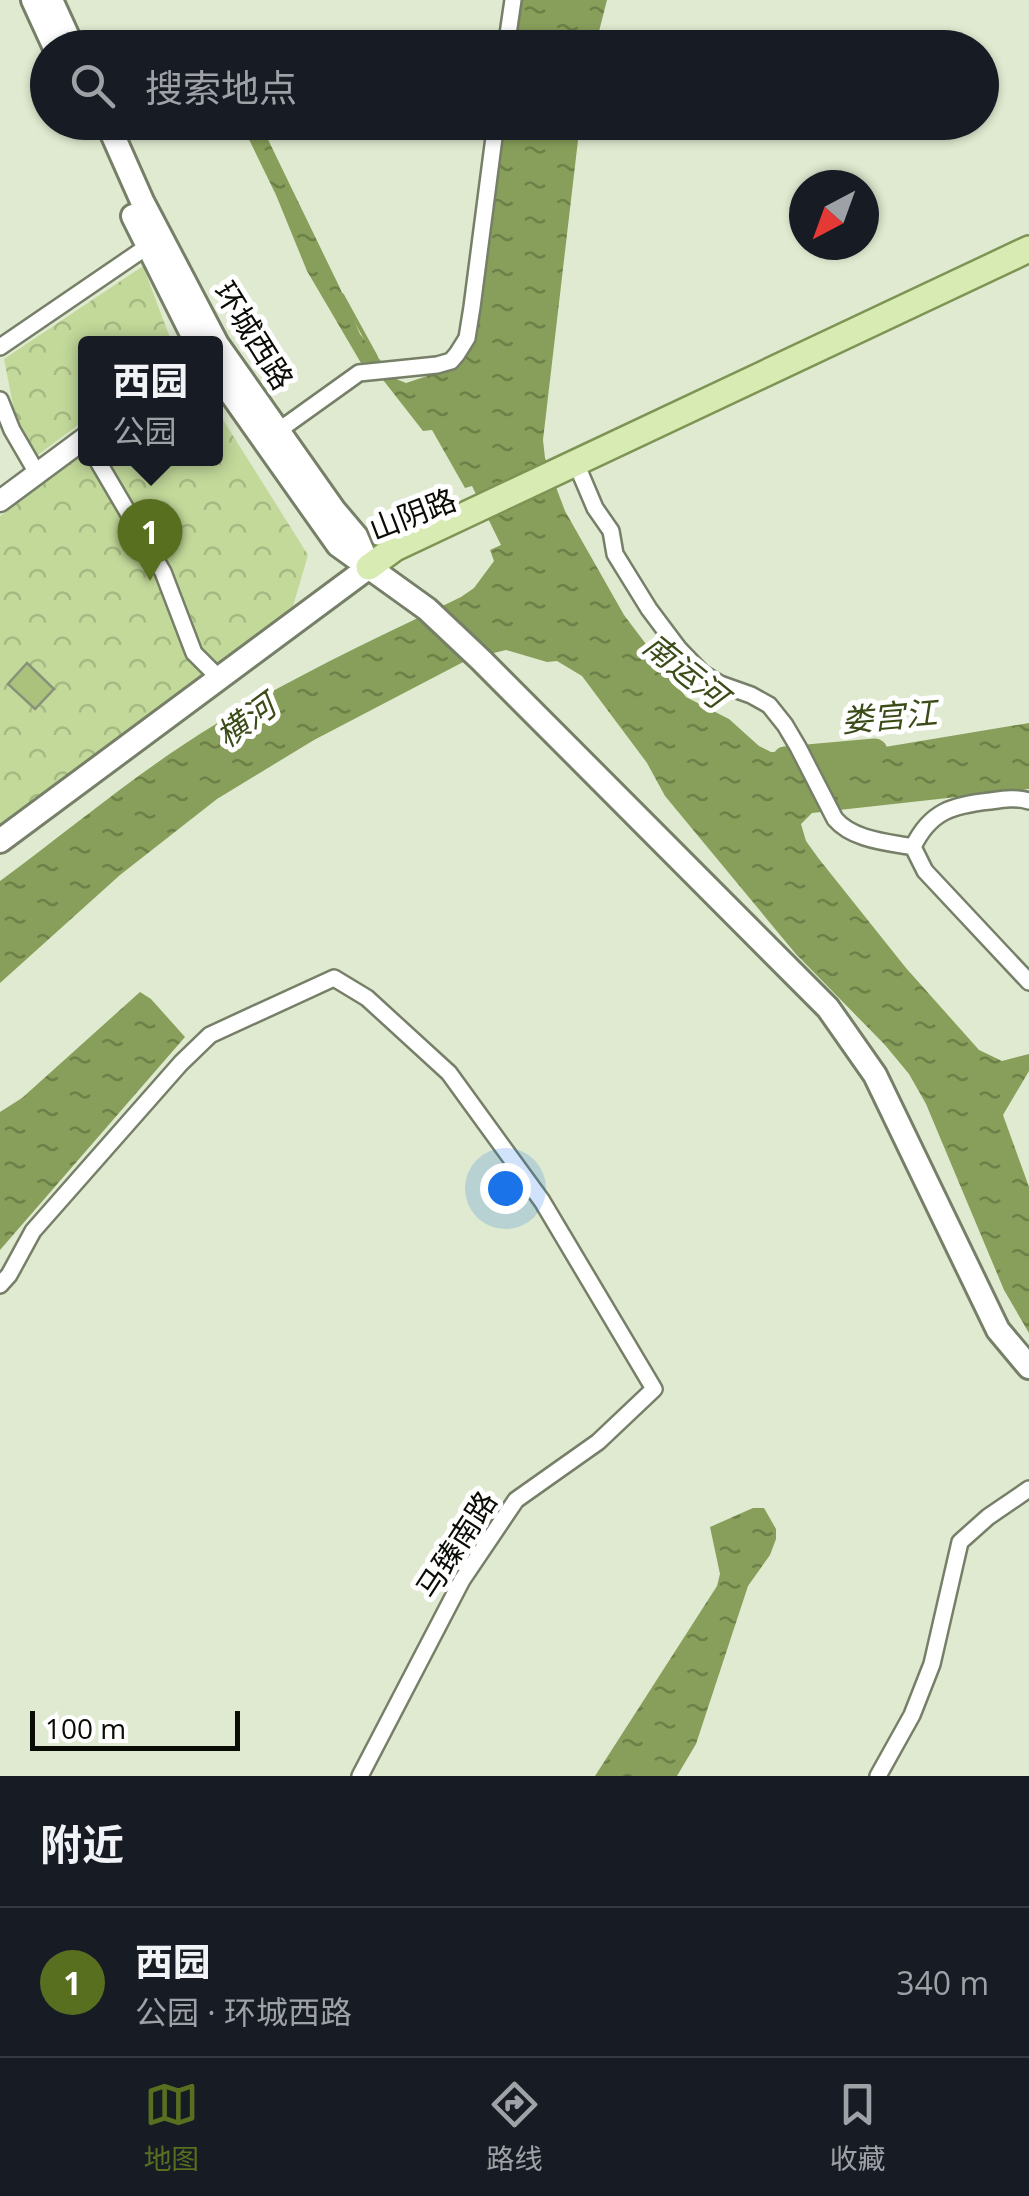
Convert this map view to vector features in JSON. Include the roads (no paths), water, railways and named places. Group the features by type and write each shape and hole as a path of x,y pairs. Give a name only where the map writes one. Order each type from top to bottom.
{"main road":[{"path":"33,0 47,30"},
{"path":"52,0 65,30"},
{"name":"环城西路","path":"98,140 148,246 205,336"},
{"name":"环城西路","path":"115,140 206,336"},
{"name":"山阴路","path":"369,567 405,559 477,518 1029,250"},
{"name":"山阴路","path":"554,480 581,475 1029,265"},
{"name":"环城西路","path":"223,361 356,536 369,567"},
{"name":"环城西路","path":"223,383 338,545 369,567"},
{"path":"0,841 369,567 427,609 482,660 828,1008 875,1075 998,1330 1029,1367"}],"street":[{"path":"509,30 513,0"},
{"path":"278,431 359,373 437,365 451,361 457,354 467,338 494,140"},
{"path":"0,347 148,246"},
{"path":"0,400 37,474"},
{"path":"0,500 78,444"},
{"path":"101,466 163,572 194,652 220,679"},
{"path":"581,475 610,531 615,554 648,609 679,648 702,673 769,705 785,725 841,826 913,847 925,871 1029,982"},
{"path":"913,847 927,824 942,811 963,804 1019,798 1029,801"},
{"name":"马臻南路","path":"0,1285 32,1231 180,1063 210,1035 334,978 367,998 449,1074 542,1201 654,1389 598,1442 516,1500 462,1580 360,1776"},
{"path":"878,1776 912,1715 932,1664 960,1542 1029,1489"}],"water":[{"path":"517,0 607,0 599,30 513,30"},
{"name":"横河","path":"249,140 268,140 360,334 394,378 406,383 448,369 459,361 498,140 578,140 543,440 545,458 565,511 624,615 686,697 729,719 771,752 815,751 819,758 1029,723 1029,789 812,813 801,824 806,841 819,859 906,968 979,1050 1002,1061 1029,1054 1029,1071 1003,1115 1029,1187 1029,1333 1004,1290 926,1104 909,1074 795,953 665,796 647,763 582,676 557,661 547,662 506,650 469,659 314,740 217,799 120,875 0,983 0,881 133,780 216,724 306,673 461,597 474,588 494,561 490,550 501,545 472,486 465,488 432,430 423,431 369,362 361,363 307,271"},
{"path":"140,992 185,1037 0,1250 0,1112 22,1098"},
{"path":"753,1508 764,1508 776,1529 776,1539 770,1555 748,1586 696,1744 677,1776 595,1776 717,1586 720,1574 710,1527"}],"waterway":[{"path":"342,295 376,357"},
{"name":"娄宫江","path":"785,759 875,751"}],"place":[{"name":"西园","path":"150,581"}],"water label":[{"name":"南运河","path":"685,671"}]}
